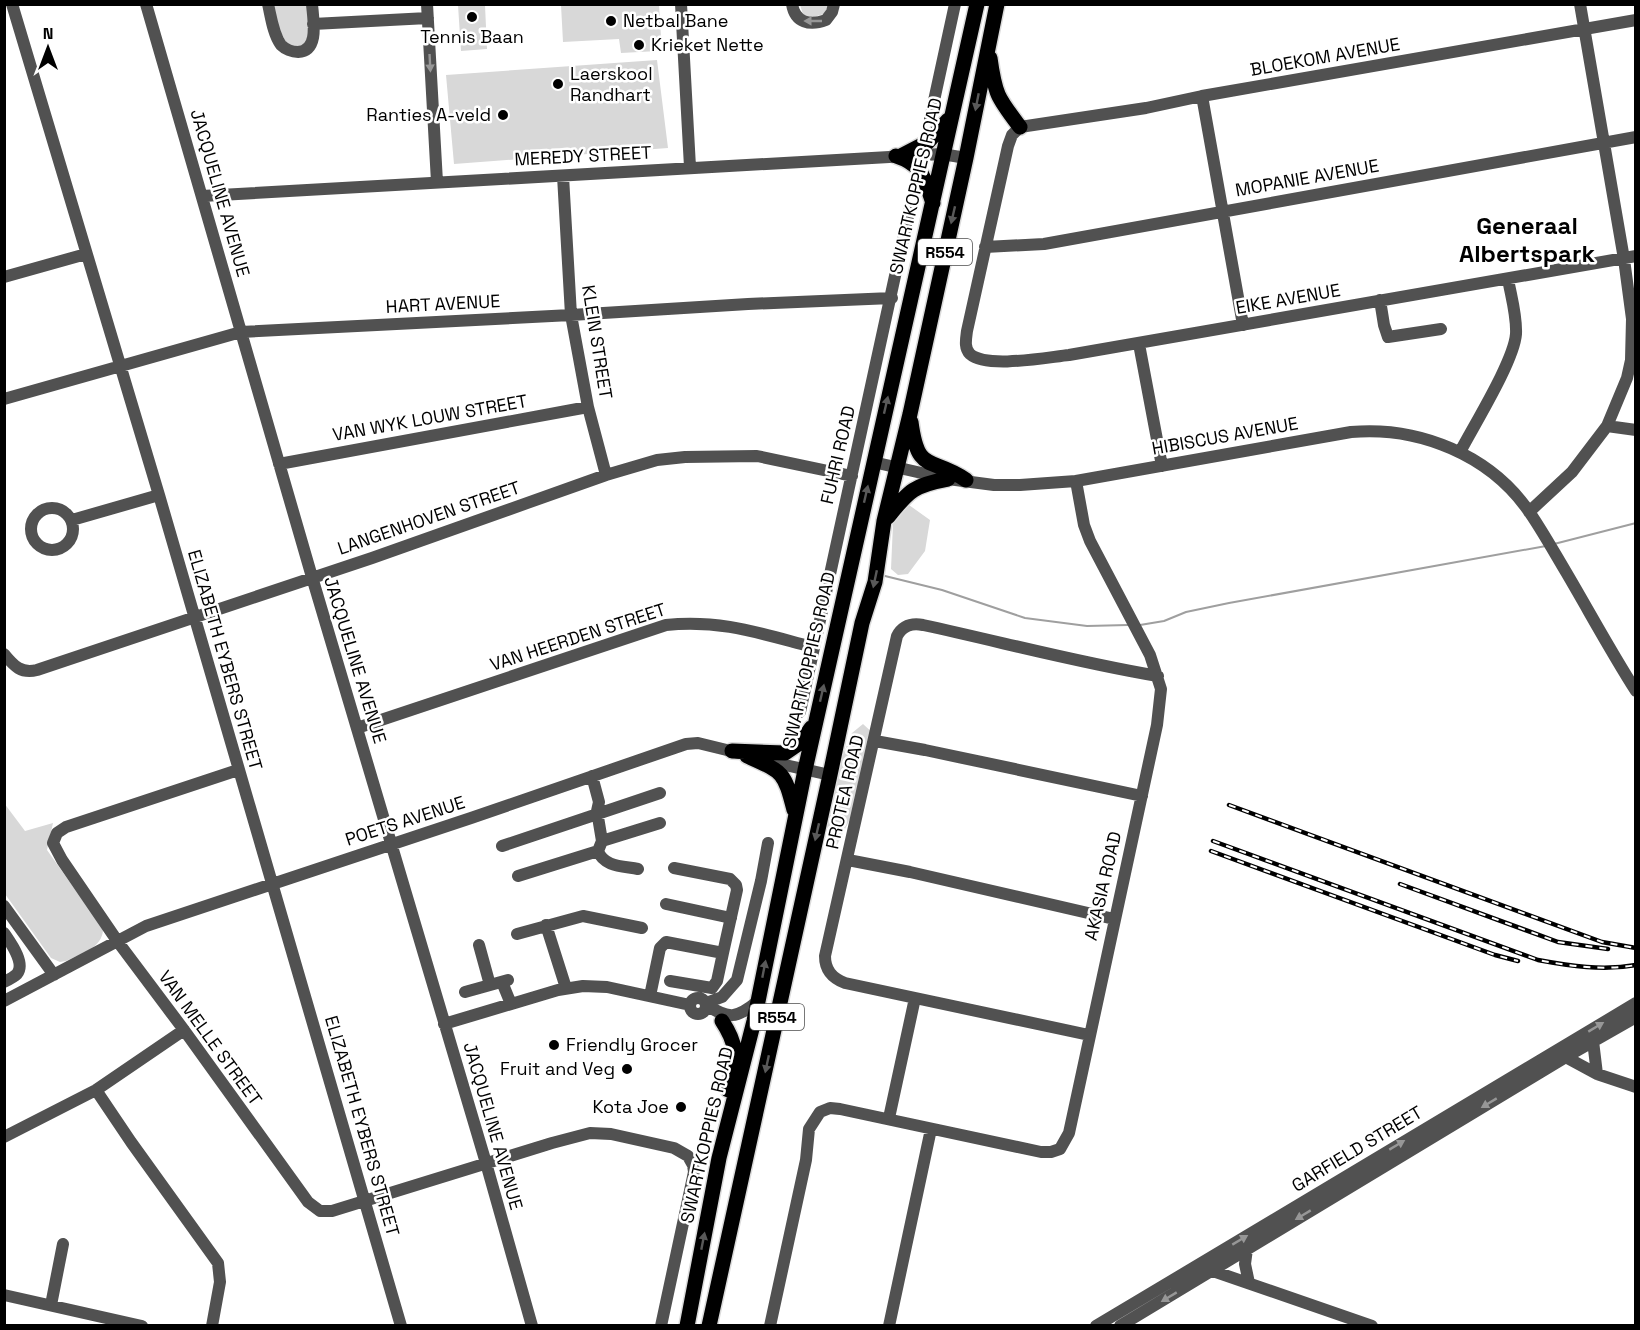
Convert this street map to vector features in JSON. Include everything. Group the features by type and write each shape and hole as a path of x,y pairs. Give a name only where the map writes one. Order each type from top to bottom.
{"main road":[{"name":"SWARTKOPPIES ROAD","path":"687,1326 719,1158 754,1021 815,722 977,4"},
{"name":"R554","path":"709,1326 862,623 875,582 885,521 966,158 997,4"},
{"path":"988,46 993,82 998,98 1020,128"},
{"path":"899,156 928,142 951,116"},
{"path":"899,156 920,169 933,203"},
{"path":"910,414 914,444 919,455 924,460 966,480"},
{"path":"885,521 913,489 922,484 948,479"},
{"path":"739,753 786,753 801,742 815,722"},
{"path":"739,753 778,771 788,787 796,816"},
{"path":"754,1021 770,1001 787,940 796,927"},
{"path":"719,1158 735,1050 734,1042 721,1017"}],"street":[{"name":"ELIZABETH EYBERS STREET","path":"12,4 159,495 401,1326"},
{"name":"JACQUELINE AVENUE","path":"146,4 532,1326"},
{"path":"268,4 281,45 292,51 304,51 311,45 314,24 312,4"},
{"path":"427,4 437,182"},
{"path":"681,4 690,167"},
{"path":"792,4 794,14 800,20 811,24 826,20 834,4"},
{"path":"930,118 955,4"},
{"path":"1530,512 1572,472 1607,426 1627,378 1632,354 1630,257 1603,142 1580,4"},
{"path":"314,24 428,18"},
{"name":"BLOEKOM AVENUE","path":"1020,128 1146,108 1202,96 1635,20"},
{"path":"1202,96 1243,325"},
{"path":"984,247 1008,146 1012,135 1020,128"},
{"name":"MOPANIE AVENUE","path":"984,247 1044,244 1635,137"},
{"name":"MEREDY STREET","path":"202,196 899,156 942,154 966,158"},
{"name":"KLEIN STREET","path":"563,176 571,315 588,407 606,476"},
{"name":"FUHRI ROAD","path":"800,712 910,207"},
{"name":"EIKE AVENUE","path":"984,247 967,331 966,347 968,352 979,358 1002,361 1069,355 1139,344 1630,257"},
{"path":"4,277 86,254"},
{"path":"1460,452 1500,377 1514,343 1515,325 1508,279"},
{"name":"HART AVENUE","path":"4,399 240,332 892,298"},
{"path":"1380,300 1388,337 1441,329"},
{"path":"1139,344 1162,466"},
{"name":"VAN WYK LOUW STREET","path":"279,464 588,407"},
{"path":"1607,426 1635,430"},
{"name":"HIBISCUS AVENUE","path":"873,462 948,479 994,485 1076,481 1370,430 1402,433 1434,441 1460,452 1490,472 1506,485 1530,512 1635,690"},
{"name":"LANGENHOVEN STREET","path":"4,654 16,668 26,672 37,670 312,576 372,558 606,476 668,458 734,456 775,459 852,476"},
{"name":"AKASIA ROAD","path":"931,1129 1041,1152 1057,1151 1064,1145 1069,1133 1157,726 1160,702 1158,676 1150,655 1090,541 1084,525 1076,481"},
{"path":"72,520 159,495"},
{"name":"VAN HEERDEN STREET","path":"357,728 666,625 704,623 726,625 813,647"},
{"name":"PROTEA ROAD","path":"915,998 837,980 828,970 825,956 897,636 901,630 909,625 923,625 1101,666 1158,676"},
{"path":"875,741 1142,796"},
{"name":"POETS AVENUE","path":"10,998 146,926 690,743 830,775"},
{"name":"VAN MELLE STREET","path":"238,770 66,827 57,833 53,841 62,860 118,942 313,1207 320,1211 332,1211 579,1135 599,1132 674,1148 682,1151 691,1159 692,1185 662,1326"},
{"path":"589,777 599,802 597,813 601,858 609,863 638,869"},
{"path":"502,846 660,793"},
{"path":"518,876 660,823"},
{"path":"444,1024 566,988 600,986 690,1005 693,1013 699,1014 705,1007 722,997 737,980 768,843"},
{"path":"848,860 932,876 1114,919"},
{"path":"670,981 712,988 717,981 737,890 734,882 674,868"},
{"path":"666,904 730,918"},
{"path":"4,906 54,975"},
{"path":"517,934 587,916 642,928"},
{"path":"546,926 566,988"},
{"path":"4,933 15,952 20,968 18,973 6,981 10,998"},
{"path":"650,996 660,948 666,942 723,953"},
{"path":"479,945 511,1004"},
{"path":"465,992 500,983"},
{"path":"721,1017 722,997"},
{"path":"888,1118 915,998 1089,1035"},
{"path":"721,1017 741,1014 757,1002"},
{"name":"GARFIELD STREET","path":"1096,1326 1208,1266 1560,1054 1635,1003"},
{"path":"705,1007 735,1023 754,1021"},
{"name":"GARFIELD STREET","path":"1560,1054 1593,1041 1635,1017"},
{"path":"4,1137 96,1090 184,1030"},
{"path":"1593,1041 1597,1074"},
{"path":"1560,1054 1597,1074 1635,1087"},
{"path":"96,1090 218,1263 220,1282 212,1326"},
{"path":"770,1326 806,1160 816,1132 814,1119 820,1112 830,1108 888,1118 931,1129 889,1326"},
{"name":"GARFIELD STREET","path":"1120,1326 1208,1266 1247,1250 1350,1180"},
{"path":"51,1305 63,1244"},
{"path":"1247,1250 1245,1264 1249,1283"},
{"path":"1208,1266 1249,1283 1372,1326"},
{"path":"4,1295 142,1326"}],"shaded area":[{"path":"273,5 308,5 309,35 304,44 296,47 287,44 279,29"},
{"name":"Tennis Baan","path":"458,5 485,5 487,49 461,51"},
{"name":"Netbal Bane","path":"561,5 659,5 661,37 657,38 658,51 621,53 619,39 563,42"},
{"path":"800,5 829,5 824,14 810,18 803,14"},
{"path":"657,60 668,148 454,164 446,75"},
{"path":"909,505 930,520 925,551 908,574 898,575 891,569 893,524"},
{"path":"863,724 875,735 857,805 836,847 826,826 838,767 852,733"},
{"path":"4,803 25,831 53,823 47,850 103,929 99,941 84,953 60,962 51,958 5,894"}],"waterway":[{"path":"1554,544 1636,523"},
{"path":"1140,625 1164,621 1186,612 1229,603 1546,546"},
{"path":"885,576 942,590 1025,618 1087,626 1128,625"}],"railway":[{"path":"1229,805 1602,942 1636,948"},
{"path":"1213,841 1538,960 1599,968 1636,965"},
{"path":"1211,851 1495,955 1518,961"},
{"path":"1400,884 1558,942 1608,949"}],"place":[{"name":"Tennis Baan","path":"472,17"},
{"name":"Netbal Bane","path":"611,21"},
{"name":"Krieket Nette","path":"639,45"},
{"name":"Laerskool Randhart","path":"558,84"},
{"name":"Ranties A-veld","path":"503,115"},
{"name":"Friendly Grocer","path":"554,1045"},
{"name":"Fruit and Veg","path":"627,1069"},
{"name":"Kota Joe","path":"681,1107"}],"district":[{"name":"Generaal Albertspark","path":"1527,240"}]}
